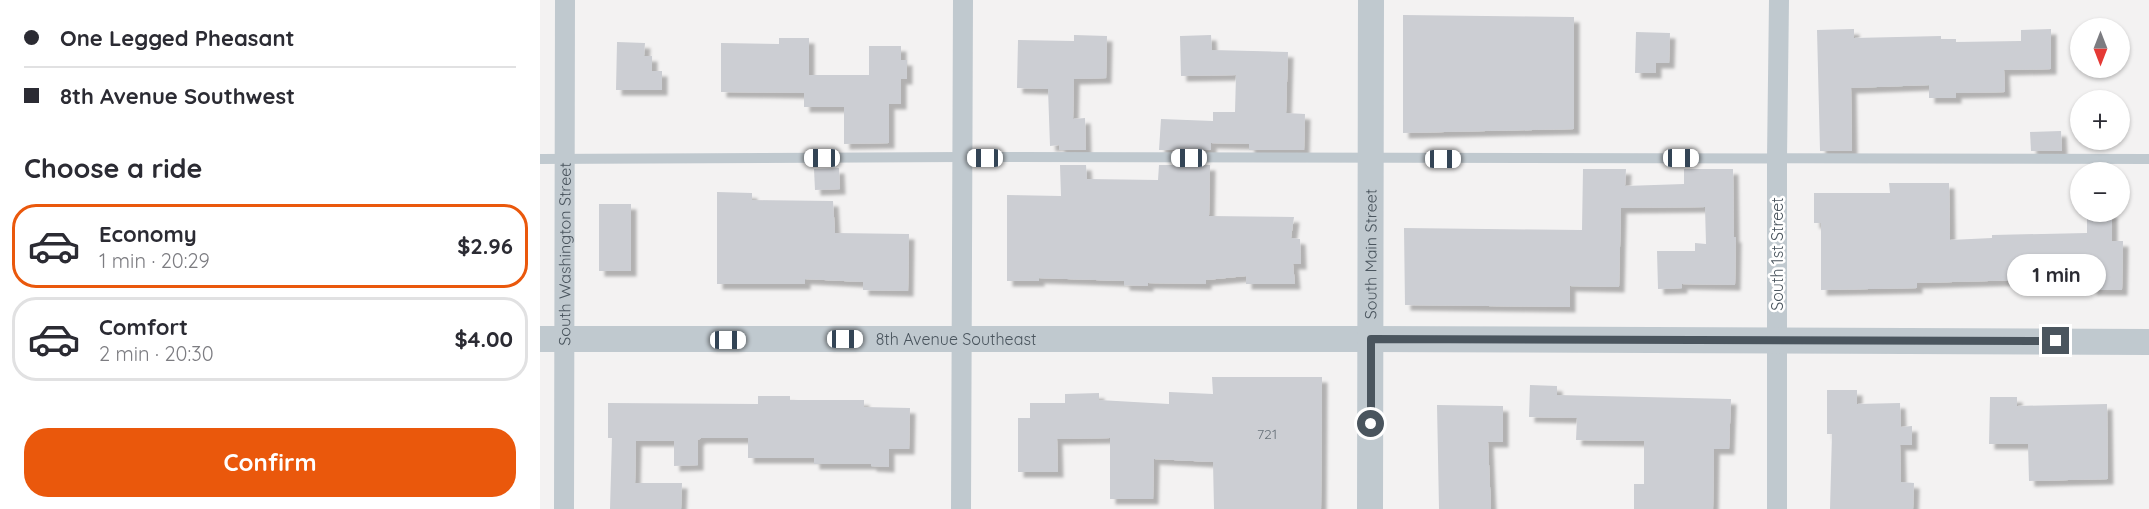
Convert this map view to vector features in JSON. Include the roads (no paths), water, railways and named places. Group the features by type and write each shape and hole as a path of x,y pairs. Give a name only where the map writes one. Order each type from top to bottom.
{"street":[{"name":"South Washington Street","path":"564,509 552,340 564,159 565,0"},
{"path":"961,509 963,0"},
{"name":"South Main Street","path":"1370,509 1371,0"},
{"name":"South 1st Street","path":"1778,509 1779,0"},
{"name":"8th Avenue Southeast","path":"552,340 1371,339 2149,342"}],"lane":[{"path":"540,159 2149,159"}]}
